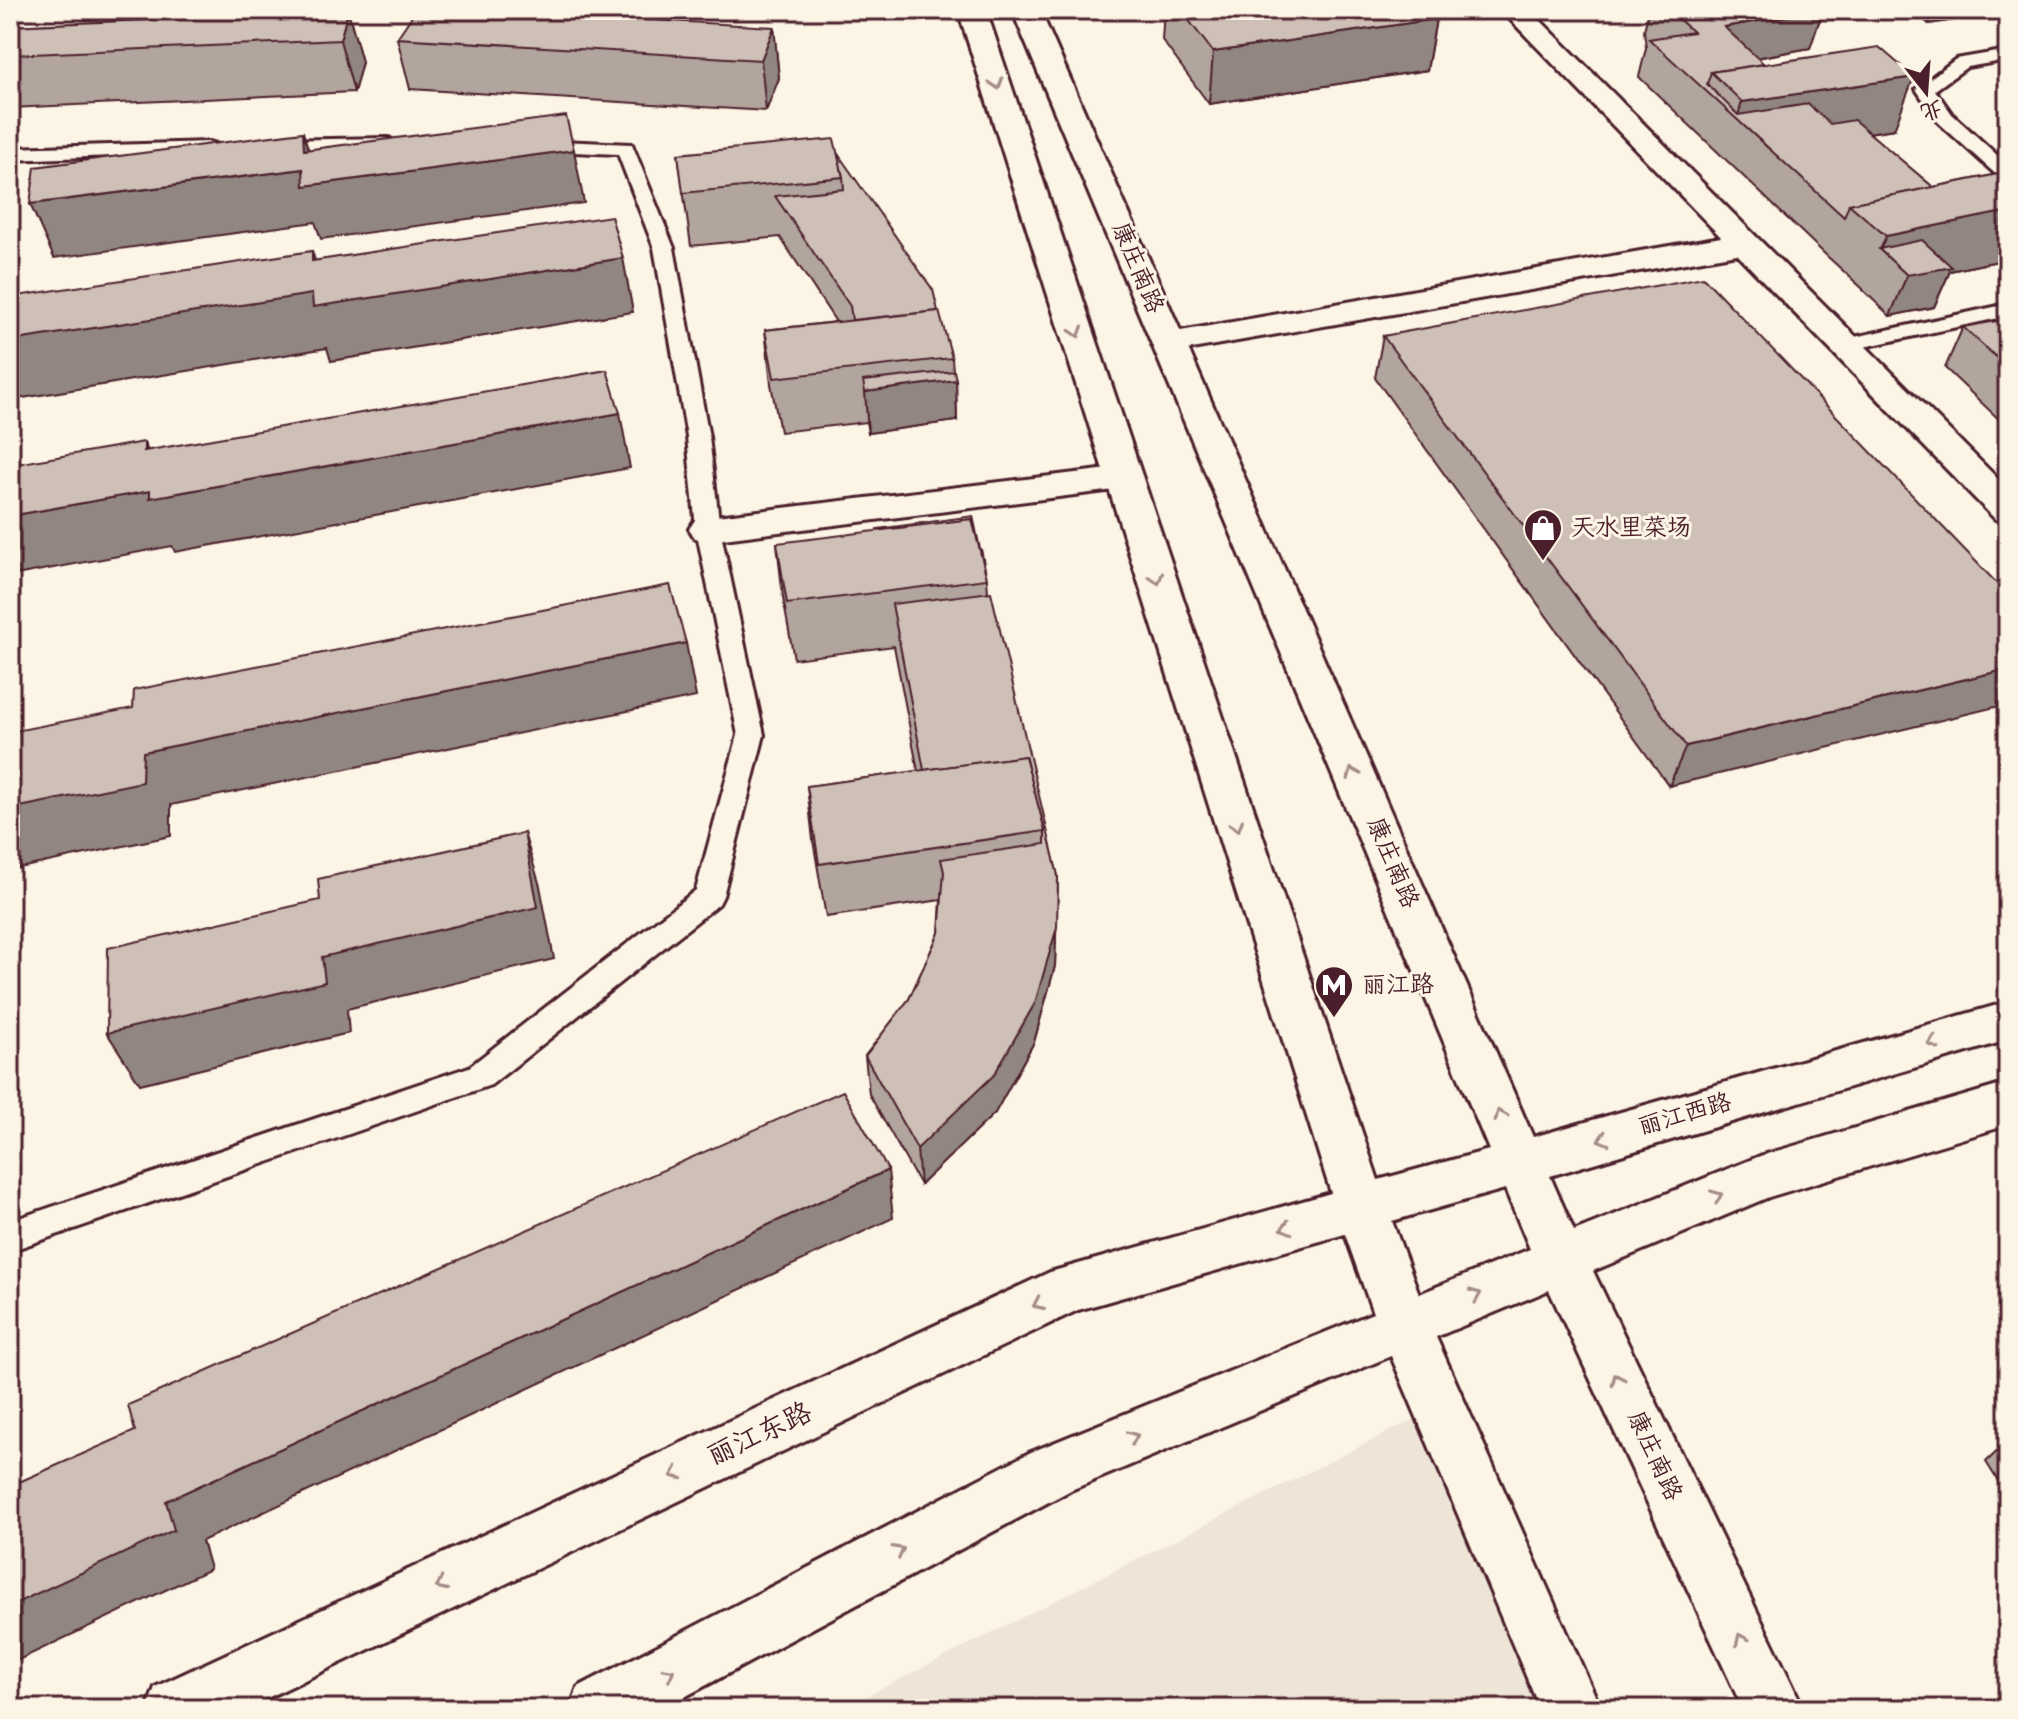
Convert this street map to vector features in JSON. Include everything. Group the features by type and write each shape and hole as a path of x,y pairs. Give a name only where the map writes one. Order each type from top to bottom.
{"main road":[{"path":"972,10 1361,1207 1404,1325 1571,1709"},
{"name":"康庄南路","path":"1026,10 1561,1260 1774,1709"},
{"path":"1515,10 2008,511"},
{"path":"1169,343 1744,243"},
{"path":"708,529 1125,479"},
{"name":"丽江西路","path":"1361,1207 2008,1021"},
{"path":"600,1709 1051,1471 1760,1178 2008,1104"},
{"name":"丽江东路","path":"177,1709 1069,1289 1361,1207"}],"lane":[{"path":"2008,55 1962,63 1925,89 1945,118 2008,175"},
{"path":"10,154 410,144"},
{"path":"10,1236 480,1076 709,896 751,735 708,529 698,437 664,248 625,148 517,146"},
{"path":"1845,345 2008,310"}],"shaded area":[{"path":"1424,1414 1550,1709 841,1709"}],"building":[{"path":"416,10 484,10 774,27 761,60 397,38"},
{"path":"1181,10 1428,10 1436,19 1213,52"},
{"path":"1657,10 1821,10 1724,27 1764,64 1711,72 1707,84 1738,115 1808,104 1830,124 1854,120 1933,187 1849,204 1844,217 1649,39 1693,32 1673,14"},
{"path":"348,11 340,40 10,55 10,26"},
{"path":"1879,47 1914,77 1742,102 1711,72"},
{"path":"566,116 574,150 304,186 303,169 30,204 35,167 303,132 304,150"},
{"path":"834,139 843,177 683,193 678,154"},
{"path":"838,154 933,290 938,311 852,320 850,306 775,196 844,189"},
{"path":"2008,172 2008,211 1886,236 1849,204"},
{"path":"611,216 623,258 313,307 312,294 10,341 10,297 312,251 312,261"},
{"path":"1922,240 1952,267 1907,275 1879,249"},
{"path":"1703,277 2008,595 2008,669 1686,746 1383,336"},
{"path":"939,311 952,358 774,378 765,330"},
{"path":"2008,319 2008,368 1963,327"},
{"path":"607,370 620,413 150,498 150,491 10,516 10,465 144,442 144,451"},
{"path":"954,371 956,380 865,392 863,381"},
{"path":"973,516 980,549 972,519 877,531 877,529"},
{"path":"972,519 987,579 787,604 777,543"},
{"path":"670,585 686,643 143,752 142,782 10,809 10,732 133,708 134,690"},
{"path":"991,592 1058,876 1057,927 1035,1003 994,1075 917,1149 865,1056 909,999 939,933 944,872 941,859 1045,844 1045,831 1025,756 924,770 892,604"},
{"path":"1025,756 1045,831 819,864 807,786"},
{"path":"524,833 538,907 322,957 325,982 107,1033 108,948 320,900 318,879"},
{"path":"843,1091 888,1170 166,1501 174,1530 10,1606 10,1486 135,1431 128,1405"}],"place":[{"name":"天水里菜场","path":"1543,562"},
{"name":"丽江路","path":"1334,1019"}]}
